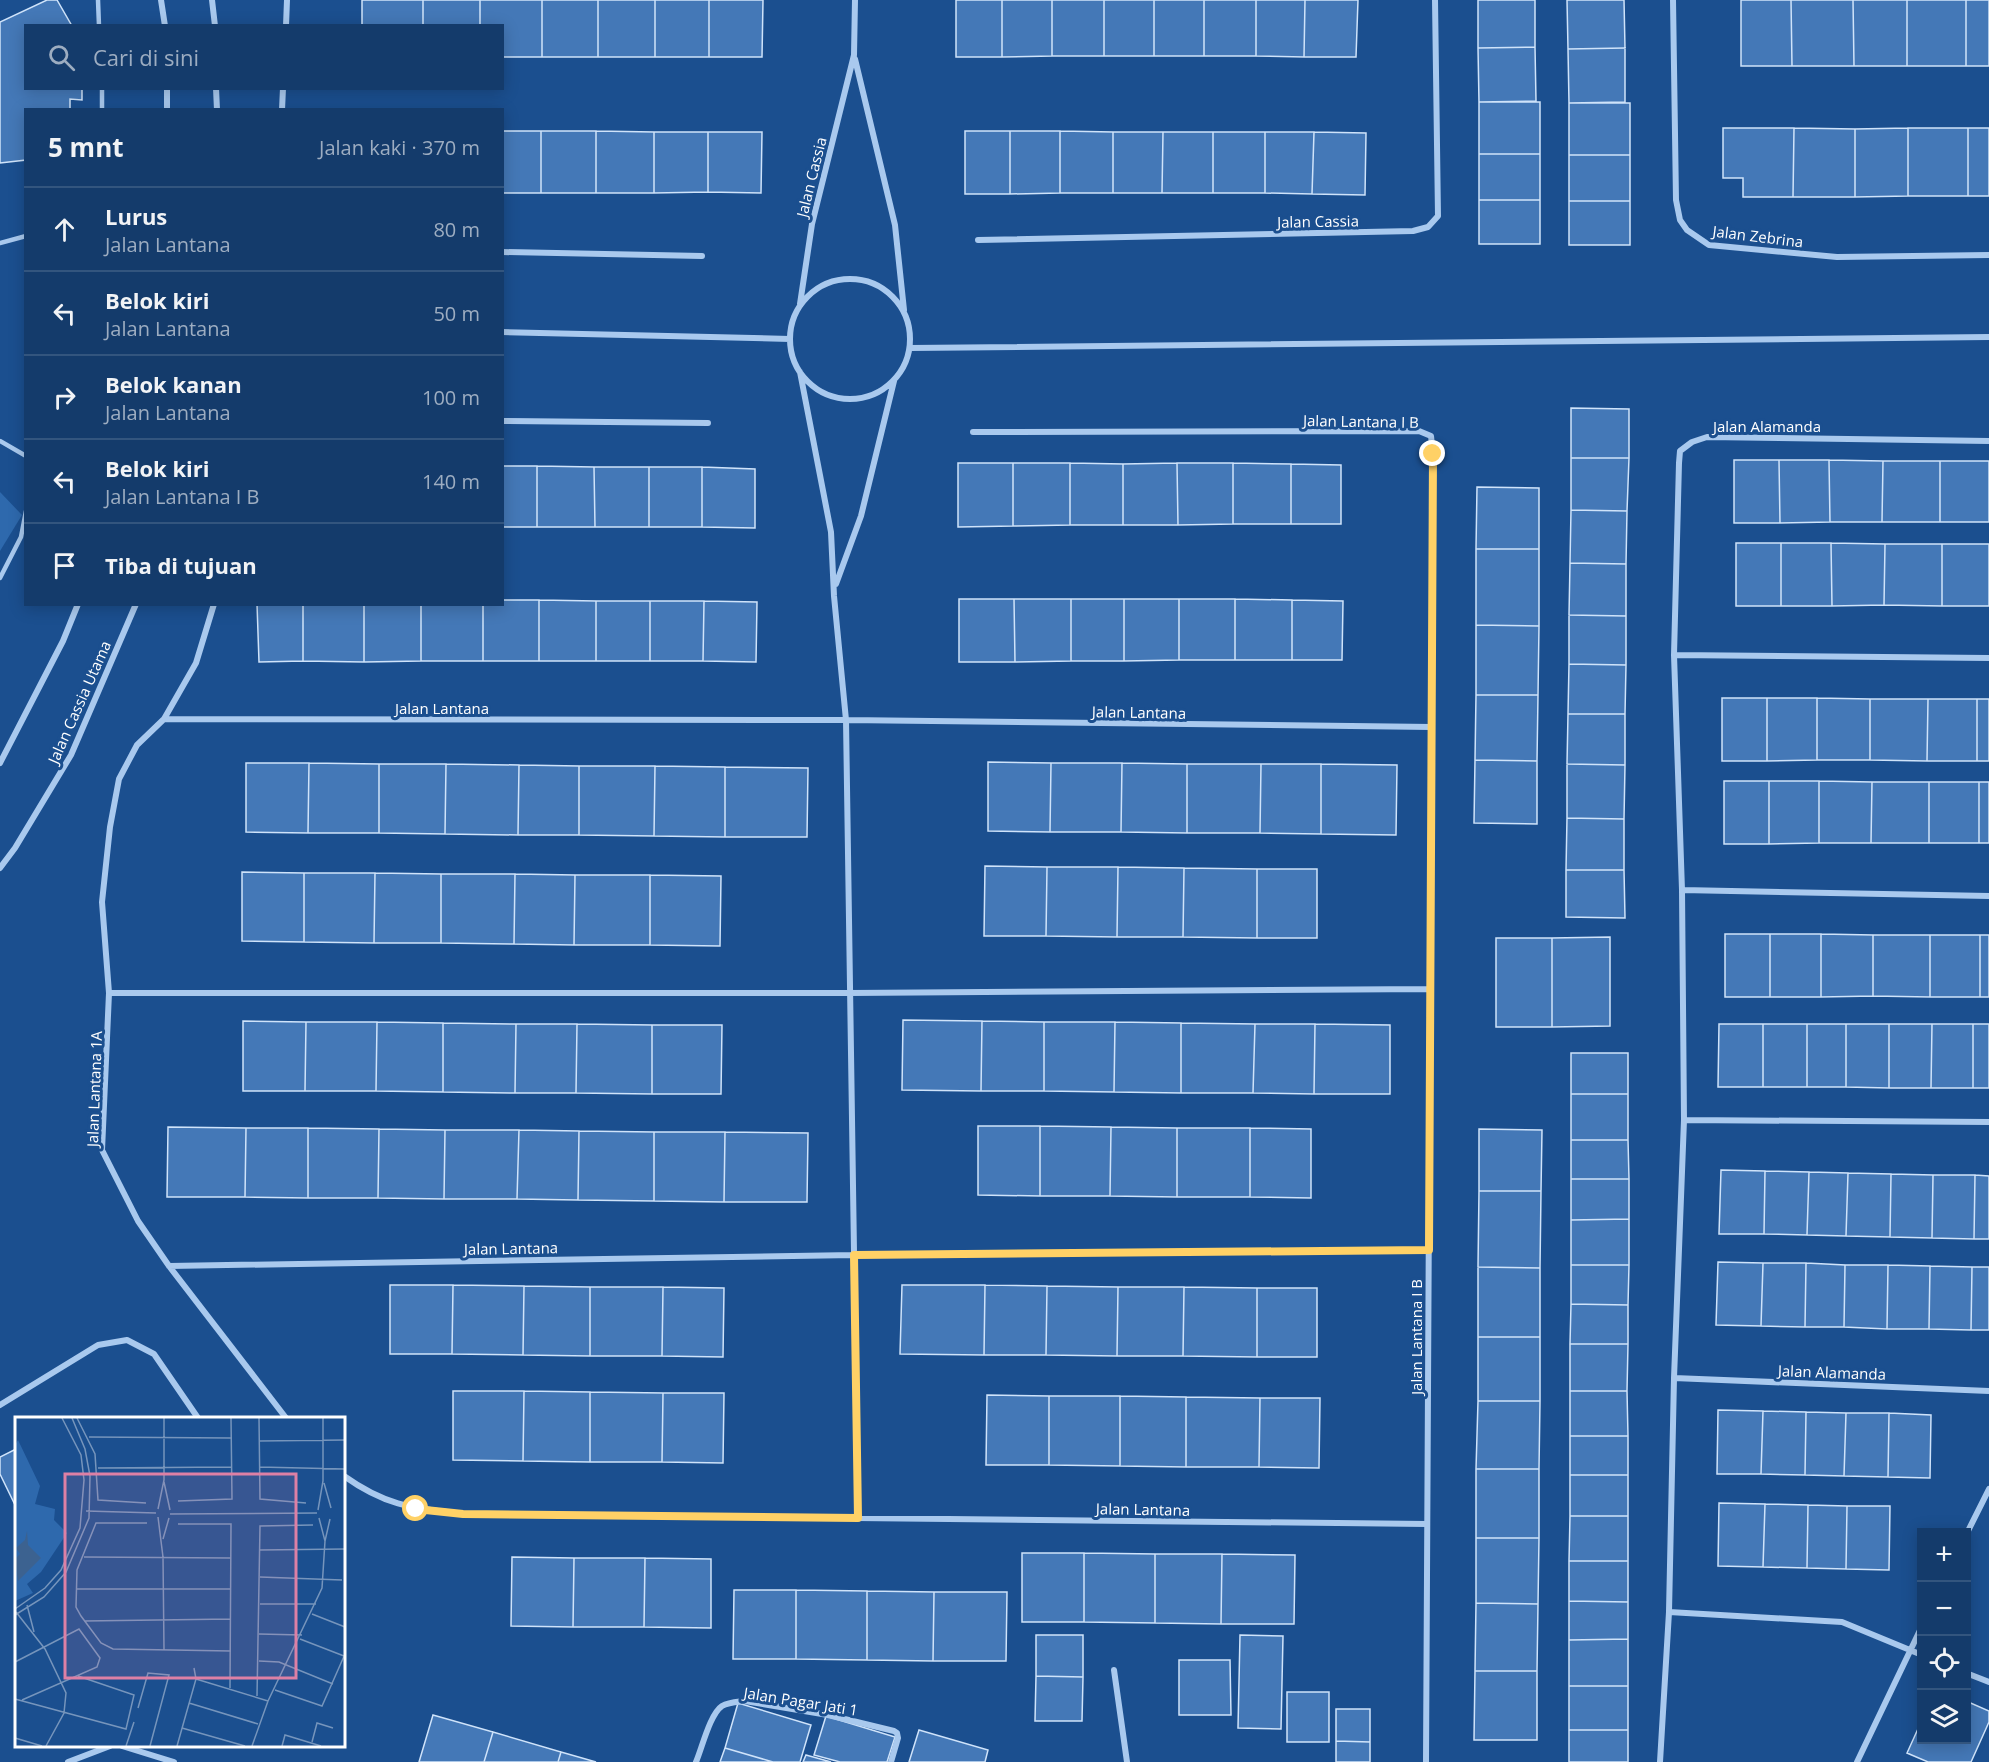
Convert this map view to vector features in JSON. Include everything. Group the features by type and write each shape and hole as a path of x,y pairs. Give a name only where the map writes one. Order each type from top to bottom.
{"street":[{"path":"161,0 165,24"},
{"path":"212,0 215,24"},
{"path":"286,24 287,0"},
{"name":"Jalan Cassia","path":"800,305 812,224 854,55 855,0"},
{"name":"Jalan Cassia","path":"978,240 1413,231 1428,227 1438,216 1435,0"},
{"name":"Jalan Zebrina","path":"1673,0 1676,200 1680,220 1687,230 1709,245 1838,257 1989,255"},
{"name":"Jalan Cassia","path":"854,55 895,225 905,313"},
{"path":"167,90 167,108"},
{"path":"216,90 217,108"},
{"path":"282,108 283,90"},
{"path":"504,252 702,256"},
{"path":"855,279 875,284 893,296 905,313 910,330 910,348 904,365 894,380 880,391 863,397 845,399 828,395 813,385 800,372 792,357 790,339 792,321 800,305 815,290 834,280 855,279"},
{"path":"504,332 790,339"},
{"path":"910,348 1989,337"},
{"path":"800,372 831,532 846,720 858,1518"},
{"path":"834,587 861,516 894,380"},
{"path":"504,421 708,423"},
{"name":"Jalan Lantana I B","path":"973,432 1419,431 1431,436 1433,454 1432,727 1426,1762"},
{"name":"Jalan Alamanda","path":"1660,1762 1669,1612 1674,1377 1684,1120 1682,890 1674,655 1680,451 1692,442 1707,437 1989,441"},
{"path":"0,763 63,641 77,606"},
{"name":"Jalan Cassia Utama","path":"0,868 15,849 71,755 135,606"},
{"path":"164,719 196,663 213,606"},
{"path":"1674,655 1989,658"},
{"name":"Jalan Lantana","path":"164,719 846,720 1432,727"},
{"name":"Jalan Lantana 1A","path":"164,719 137,745 118,779 110,826 102,902 109,993 102,1150 138,1221 169,1266 284,1417"},
{"path":"1682,890 1989,896"},
{"path":"109,993 850,993 1431,989"},
{"path":"1684,1120 1989,1122"},
{"name":"Jalan Lantana","path":"169,1266 854,1255 1429,1250"},
{"path":"0,1405 98,1345 127,1340 154,1354 197,1417"},
{"name":"Jalan Alamanda","path":"1674,1377 1989,1390"},
{"name":"Jalan Lantana","path":"345,1477 362,1489 390,1502 416,1509 463,1514 1427,1524"},
{"path":"1970,1528 1989,1489"},
{"path":"1669,1612 1842,1622 1917,1653"},
{"path":"1857,1762 1917,1636"},
{"path":"1114,1670 1127,1762"},
{"path":"1971,1675 1989,1682"},
{"name":"Jalan Pagar Jati 1","path":"696,1762 715,1713 722,1706 745,1701 828,1715 894,1731 898,1738 891,1762"},
{"path":"68,1762 107,1747"},
{"path":"125,1747 174,1762"}],"lane":[{"path":"98,0 99,24"},
{"path":"102,90 102,108"},
{"path":"0,243 24,237"},
{"path":"0,441 24,455"},
{"path":"0,578 21,537 24,521"}],"shaded area":[{"path":"0,492 22,515 0,551"}],"building":[{"path":"47,0 57,0 71,24 24,24 24,90 82,90 82,100 70,99 70,108 24,108 24,160 0,163 0,22"},
{"path":"362,0 423,0 423,24 362,24"},
{"path":"423,0 480,0 480,24 423,24"},
{"path":"480,0 542,0 542,57 504,57 504,24 480,24"},
{"path":"542,0 598,0 598,57 542,57"},
{"path":"598,0 655,0 655,57 598,57"},
{"path":"655,0 709,0 709,57 655,57"},
{"path":"709,0 763,0 762,57 709,57"},
{"path":"956,0 1002,0 1002,57 956,57"},
{"path":"1002,0 1052,0 1052,56 1002,57"},
{"path":"1052,0 1104,0 1104,56 1052,56"},
{"path":"1104,0 1154,0 1154,56 1104,56"},
{"path":"1154,0 1204,0 1204,56 1154,56"},
{"path":"1204,0 1256,0 1256,56 1204,56"},
{"path":"1256,0 1305,0 1304,57 1256,56"},
{"path":"1305,0 1358,0 1356,57 1304,57"},
{"path":"1478,0 1535,0 1535,47 1478,48"},
{"path":"1567,0 1624,0 1625,48 1568,49"},
{"path":"1741,0 1791,0 1792,66 1741,66"},
{"path":"1791,0 1853,0 1854,66 1792,66"},
{"path":"1853,0 1907,0 1907,66 1854,66"},
{"path":"1907,0 1966,0 1966,66 1907,66"},
{"path":"1966,0 1989,0 1989,66 1966,66"},
{"path":"1535,47 1536,101 1479,102 1478,48"},
{"path":"1625,48 1625,102 1569,103 1568,49"},
{"path":"1479,102 1540,102 1540,154 1479,154"},
{"path":"1569,103 1630,103 1630,155 1569,155"},
{"path":"1723,128 1794,128 1793,197 1743,197 1743,178 1723,178"},
{"path":"1794,128 1855,129 1855,197 1793,197"},
{"path":"1908,128 1968,128 1968,196 1908,196"},
{"path":"1908,128 1908,196 1855,197 1855,129"},
{"path":"1968,128 1989,128 1989,196 1968,196"},
{"path":"504,131 541,131 541,193 504,193"},
{"path":"541,131 596,131 596,193 541,193"},
{"path":"596,131 654,132 654,193 596,193"},
{"path":"965,131 1010,131 1010,194 965,194"},
{"path":"1010,131 1060,131 1060,193 1010,194"},
{"path":"1060,131 1113,132 1113,193 1060,193"},
{"path":"654,132 708,132 708,192 654,193"},
{"path":"708,132 762,132 761,193 708,192"},
{"path":"1113,132 1163,132 1162,193 1113,193"},
{"path":"1163,132 1213,132 1213,193 1162,193"},
{"path":"1213,132 1265,132 1265,193 1213,193"},
{"path":"1265,132 1314,132 1312,194 1265,193"},
{"path":"1314,132 1366,133 1365,195 1312,194"},
{"path":"1479,154 1540,154 1540,200 1479,200"},
{"path":"1569,155 1630,155 1630,201 1569,201"},
{"path":"1479,200 1540,200 1540,244 1479,244"},
{"path":"1569,201 1630,201 1630,245 1569,245"},
{"path":"1571,408 1629,409 1629,458 1571,458"},
{"path":"1571,458 1629,458 1627,511 1571,510"},
{"path":"1734,460 1779,460 1780,523 1734,523"},
{"path":"1779,460 1829,460 1830,522 1780,523"},
{"path":"1829,460 1883,461 1882,522 1830,522"},
{"path":"1883,461 1940,461 1940,522 1882,522"},
{"path":"1940,461 1989,461 1989,522 1940,522"},
{"path":"958,463 1013,463 1013,526 958,527"},
{"path":"1013,463 1070,463 1070,525 1013,526"},
{"path":"1070,463 1123,464 1123,525 1070,525"},
{"path":"1177,463 1233,463 1233,524 1178,525"},
{"path":"1177,463 1178,525 1123,525 1123,464"},
{"path":"1233,463 1291,464 1291,524 1233,524"},
{"path":"1291,464 1341,465 1341,524 1291,524"},
{"path":"504,466 537,466 537,527 504,527"},
{"path":"537,466 594,467 595,527 537,527"},
{"path":"594,467 649,467 649,527 595,527"},
{"path":"649,467 702,467 702,527 649,527"},
{"path":"702,467 755,469 755,528 702,527"},
{"path":"1477,487 1539,488 1539,549 1476,549"},
{"path":"1571,510 1627,511 1626,564 1570,563"},
{"path":"1736,543 1781,543 1781,606 1736,606"},
{"path":"1781,543 1831,543 1832,606 1781,606"},
{"path":"1831,543 1885,544 1884,605 1832,606"},
{"path":"1885,544 1942,544 1942,606 1884,605"},
{"path":"1942,544 1989,544 1989,606 1942,606"},
{"path":"1476,549 1539,549 1539,626 1476,625"},
{"path":"1570,563 1626,564 1626,616 1569,615"},
{"path":"959,599 1014,599 1015,662 959,662"},
{"path":"1014,599 1071,599 1071,661 1015,662"},
{"path":"1071,599 1124,599 1124,661 1071,661"},
{"path":"1124,599 1179,599 1179,660 1124,661"},
{"path":"1179,599 1235,599 1235,660 1179,660"},
{"path":"1235,599 1292,600 1292,660 1235,660"},
{"path":"504,600 539,600 539,661 483,661 483,606 504,606"},
{"path":"539,600 596,601 596,661 539,661"},
{"path":"1292,600 1343,601 1342,660 1292,660"},
{"path":"596,601 650,601 650,661 596,661"},
{"path":"650,601 704,601 703,661 650,661"},
{"path":"704,601 757,602 756,662 703,661"},
{"path":"257,606 303,606 303,661 259,662"},
{"path":"303,606 364,606 364,662 303,661"},
{"path":"364,606 421,606 421,661 364,662"},
{"path":"421,606 483,606 483,661 421,661"},
{"path":"1569,615 1626,616 1626,665 1569,664"},
{"path":"1476,625 1539,626 1538,695 1476,695"},
{"path":"1569,664 1626,665 1625,714 1568,714"},
{"path":"1476,695 1538,695 1537,761 1475,760"},
{"path":"1722,698 1767,698 1767,761 1722,761"},
{"path":"1767,698 1817,698 1817,760 1767,761"},
{"path":"1817,698 1870,699 1870,760 1817,760"},
{"path":"1870,699 1928,699 1927,761 1870,760"},
{"path":"1928,699 1977,699 1977,761 1927,761"},
{"path":"1977,699 1989,699 1989,761 1977,761"},
{"path":"1568,714 1625,714 1625,765 1567,764"},
{"path":"1475,760 1537,761 1537,824 1474,823"},
{"path":"988,762 1051,763 1050,832 988,831"},
{"path":"246,763 309,763 308,833 246,832"},
{"path":"309,763 379,764 379,833 308,833"},
{"path":"1051,763 1122,763 1121,832 1050,832"},
{"path":"1122,763 1187,764 1187,833 1121,832"},
{"path":"379,764 446,764 445,834 379,833"},
{"path":"446,764 519,765 518,835 445,834"},
{"path":"1187,764 1261,764 1260,833 1187,833"},
{"path":"1261,764 1321,764 1321,834 1260,833"},
{"path":"1321,764 1397,765 1396,835 1321,834"},
{"path":"1567,764 1625,765 1624,819 1567,818"},
{"path":"519,765 579,766 579,835 518,835"},
{"path":"579,766 655,766 654,836 579,835"},
{"path":"655,766 725,767 725,837 654,836"},
{"path":"725,767 808,768 807,837 725,837"},
{"path":"1724,781 1769,781 1769,844 1724,844"},
{"path":"1769,781 1819,781 1819,843 1769,844"},
{"path":"1819,781 1872,782 1871,843 1819,843"},
{"path":"1872,782 1929,782 1929,843 1871,843"},
{"path":"1929,782 1979,782 1979,843 1929,843"},
{"path":"1979,782 1989,782 1989,843 1979,843"},
{"path":"1567,818 1624,819 1624,870 1566,870"},
{"path":"985,866 1047,867 1046,936 984,936"},
{"path":"1047,867 1118,867 1117,937 1046,936"},
{"path":"1118,867 1184,868 1183,937 1117,937"},
{"path":"1184,868 1257,869 1257,938 1183,937"},
{"path":"1257,869 1317,869 1317,938 1257,938"},
{"path":"1566,870 1624,870 1625,918 1566,917"},
{"path":"242,872 304,873 304,942 242,941"},
{"path":"304,873 375,873 374,943 304,942"},
{"path":"375,873 441,874 441,943 374,943"},
{"path":"441,874 515,874 514,944 441,943"},
{"path":"515,874 575,875 574,945 514,944"},
{"path":"575,875 650,875 650,945 574,945"},
{"path":"650,875 721,876 720,946 650,945"},
{"path":"1725,934 1770,934 1770,997 1725,997"},
{"path":"1770,934 1821,934 1821,997 1770,997"},
{"path":"1821,934 1873,935 1873,996 1821,997"},
{"path":"1873,935 1930,935 1930,997 1873,996"},
{"path":"1930,935 1980,935 1980,997 1930,997"},
{"path":"1980,935 1989,935 1989,997 1980,997"},
{"path":"1610,937 1610,1026 1552,1027 1552,938"},
{"path":"1496,938 1552,938 1552,1027 1496,1027"},
{"path":"903,1020 982,1021 981,1091 902,1090"},
{"path":"243,1021 306,1022 305,1091 243,1091"},
{"path":"982,1021 1044,1022 1044,1091 981,1091"},
{"path":"306,1022 377,1022 376,1091 305,1091"},
{"path":"377,1022 443,1023 443,1092 376,1091"},
{"path":"1044,1022 1115,1022 1114,1092 1044,1091"},
{"path":"1115,1022 1181,1023 1181,1093 1114,1092"},
{"path":"443,1023 516,1024 515,1093 443,1092"},
{"path":"1181,1023 1255,1024 1253,1093 1181,1093"},
{"path":"516,1024 577,1024 576,1093 515,1093"},
{"path":"577,1024 652,1025 652,1094 576,1093"},
{"path":"1255,1024 1315,1024 1314,1094 1253,1093"},
{"path":"1315,1024 1390,1025 1390,1094 1314,1094"},
{"path":"1719,1024 1763,1024 1763,1087 1718,1087"},
{"path":"1763,1024 1807,1024 1807,1087 1763,1087"},
{"path":"1807,1024 1846,1024 1846,1087 1807,1087"},
{"path":"1846,1024 1889,1024 1889,1088 1846,1087"},
{"path":"1889,1024 1932,1024 1931,1088 1889,1088"},
{"path":"1932,1024 1973,1024 1973,1088 1931,1088"},
{"path":"1973,1024 1989,1024 1989,1088 1973,1088"},
{"path":"652,1025 722,1025 721,1094 652,1094"},
{"path":"1571,1053 1628,1053 1628,1094 1571,1094"},
{"path":"1571,1094 1628,1094 1628,1140 1571,1140"},
{"path":"978,1126 1040,1126 1040,1196 978,1195"},
{"path":"1040,1126 1111,1127 1110,1196 1040,1196"},
{"path":"168,1127 246,1128 245,1197 167,1197"},
{"path":"1111,1127 1177,1128 1177,1197 1110,1196"},
{"path":"246,1128 308,1128 308,1198 245,1197"},
{"path":"308,1128 379,1129 378,1198 308,1198"},
{"path":"1177,1128 1250,1128 1250,1197 1177,1197"},
{"path":"1250,1128 1311,1129 1311,1198 1250,1197"},
{"path":"379,1129 445,1130 444,1199 378,1198"},
{"path":"1479,1129 1542,1130 1541,1191 1479,1191"},
{"path":"445,1130 519,1130 517,1199 444,1199"},
{"path":"519,1130 579,1131 578,1200 517,1199"},
{"path":"579,1131 654,1132 654,1201 578,1200"},
{"path":"654,1132 725,1132 724,1202 654,1201"},
{"path":"725,1132 808,1133 807,1202 724,1202"},
{"path":"1571,1140 1628,1140 1629,1179 1571,1179"},
{"path":"1721,1170 1765,1171 1764,1234 1719,1234"},
{"path":"1765,1171 1809,1172 1807,1235 1764,1234"},
{"path":"1809,1172 1848,1173 1846,1236 1807,1235"},
{"path":"1848,1173 1891,1174 1890,1237 1846,1236"},
{"path":"1891,1174 1933,1175 1932,1238 1890,1237"},
{"path":"1933,1175 1975,1175 1974,1239 1932,1238"},
{"path":"1975,1175 1989,1176 1989,1239 1974,1239"},
{"path":"1571,1179 1629,1179 1629,1219 1571,1220"},
{"path":"1479,1191 1541,1191 1540,1268 1478,1267"},
{"path":"1629,1219 1629,1265 1571,1265 1571,1220"},
{"path":"1718,1262 1763,1263 1761,1326 1716,1325"},
{"path":"1763,1263 1806,1263 1805,1327 1761,1326"},
{"path":"1806,1263 1845,1265 1844,1327 1805,1327"},
{"path":"1571,1265 1629,1265 1628,1305 1571,1304"},
{"path":"1845,1265 1888,1265 1887,1329 1844,1327"},
{"path":"1888,1265 1930,1266 1929,1329 1887,1329"},
{"path":"1930,1266 1972,1267 1971,1330 1929,1329"},
{"path":"1478,1267 1540,1268 1540,1337 1478,1337"},
{"path":"1972,1267 1989,1267 1989,1330 1971,1330"},
{"path":"390,1285 453,1285 452,1354 390,1354"},
{"path":"453,1285 524,1286 523,1355 452,1354"},
{"path":"902,1285 985,1285 984,1355 900,1354"},
{"path":"985,1285 1047,1286 1046,1355 984,1355"},
{"path":"524,1286 590,1287 590,1356 523,1355"},
{"path":"1047,1286 1118,1287 1117,1356 1046,1355"},
{"path":"590,1287 663,1287 662,1356 590,1356"},
{"path":"663,1287 724,1288 723,1357 662,1356"},
{"path":"1118,1287 1184,1287 1183,1356 1117,1356"},
{"path":"1184,1287 1257,1288 1257,1357 1183,1356"},
{"path":"1257,1288 1317,1288 1317,1357 1257,1357"},
{"path":"1571,1304 1628,1305 1628,1344 1570,1344"},
{"path":"1478,1337 1540,1337 1540,1401 1478,1401"},
{"path":"1570,1344 1628,1344 1627,1391 1570,1391"},
{"path":"453,1391 524,1391 523,1461 453,1460"},
{"path":"524,1391 590,1392 590,1462 523,1461"},
{"path":"1570,1391 1627,1391 1628,1436 1570,1436"},
{"path":"590,1392 663,1393 662,1462 590,1462"},
{"path":"663,1393 724,1393 723,1463 662,1462"},
{"path":"987,1395 1049,1396 1049,1465 986,1465"},
{"path":"1049,1396 1120,1396 1120,1466 1049,1465"},
{"path":"1120,1396 1186,1397 1186,1467 1120,1466"},
{"path":"1186,1397 1260,1398 1259,1467 1186,1467"},
{"path":"1260,1398 1320,1398 1319,1468 1259,1467"},
{"path":"1478,1401 1540,1401 1539,1469 1476,1469"},
{"path":"1718,1410 1763,1411 1761,1474 1717,1474"},
{"path":"1763,1411 1806,1412 1805,1475 1761,1474"},
{"path":"1806,1412 1846,1413 1844,1476 1805,1475"},
{"path":"1846,1413 1889,1413 1888,1477 1844,1476"},
{"path":"1889,1413 1931,1415 1930,1478 1888,1477"},
{"path":"1570,1436 1628,1436 1628,1475 1570,1475"},
{"path":"15,1450 15,1505 0,1474 0,1457"},
{"path":"1476,1469 1539,1469 1539,1538 1476,1538"},
{"path":"1570,1475 1628,1475 1628,1516 1570,1516"},
{"path":"1719,1503 1765,1504 1763,1567 1718,1566"},
{"path":"1765,1504 1808,1505 1807,1568 1763,1567"},
{"path":"1808,1505 1847,1506 1846,1569 1807,1568"},
{"path":"1847,1506 1890,1506 1889,1570 1846,1569"},
{"path":"1570,1516 1628,1516 1628,1561 1569,1561"},
{"path":"1476,1538 1539,1538 1538,1604 1476,1603"},
{"path":"1022,1553 1084,1553 1084,1622 1022,1622"},
{"path":"1084,1553 1155,1554 1155,1623 1084,1622"},
{"path":"1155,1554 1222,1554 1221,1624 1155,1623"},
{"path":"1222,1554 1295,1555 1294,1624 1221,1624"},
{"path":"512,1557 574,1558 573,1627 511,1626"},
{"path":"574,1558 645,1558 644,1627 573,1627"},
{"path":"645,1558 711,1559 711,1628 644,1627"},
{"path":"1569,1561 1628,1561 1628,1602 1569,1601"},
{"path":"734,1590 796,1590 796,1659 733,1659"},
{"path":"796,1590 867,1591 867,1660 796,1659"},
{"path":"867,1591 934,1592 933,1661 867,1660"},
{"path":"934,1592 1007,1592 1006,1661 933,1661"},
{"path":"1569,1601 1628,1602 1628,1639 1569,1640"},
{"path":"1476,1603 1538,1604 1537,1671 1475,1671"},
{"path":"1036,1635 1083,1635 1083,1677 1036,1676"},
{"path":"1240,1635 1283,1636 1281,1729 1238,1728"},
{"path":"1628,1639 1628,1686 1569,1686 1569,1640"},
{"path":"1179,1660 1230,1660 1231,1715 1179,1715"},
{"path":"1475,1671 1537,1671 1537,1740 1474,1740"},
{"path":"1036,1676 1083,1677 1082,1721 1035,1721"},
{"path":"1569,1686 1628,1686 1628,1730 1569,1730"},
{"path":"1287,1692 1329,1692 1329,1742 1287,1742"},
{"path":"738,1703 811,1725 800,1762 773,1762 725,1748"},
{"path":"1971,1703 1989,1711 1989,1722 1971,1762 1928,1762 1907,1753 1917,1731 1917,1744 1971,1744"},
{"path":"1336,1709 1370,1709 1370,1742 1336,1741"},
{"path":"433,1715 493,1732 484,1762 419,1762"},
{"path":"826,1716 895,1737 887,1762 840,1762 814,1755"},
{"path":"919,1730 988,1750 985,1762 909,1762"},
{"path":"1569,1730 1628,1730 1628,1762 1569,1762"},
{"path":"493,1732 561,1752 558,1762 484,1762"},
{"path":"1336,1741 1370,1742 1370,1762 1336,1762"},
{"path":"725,1748 773,1762 720,1762"},
{"path":"561,1752 596,1762 558,1762"},
{"path":"806,1755 831,1762 803,1762"}],"route":[{"path":"416,1509 463,1514 858,1518 854,1255 1429,1250 1433,454"}]}
